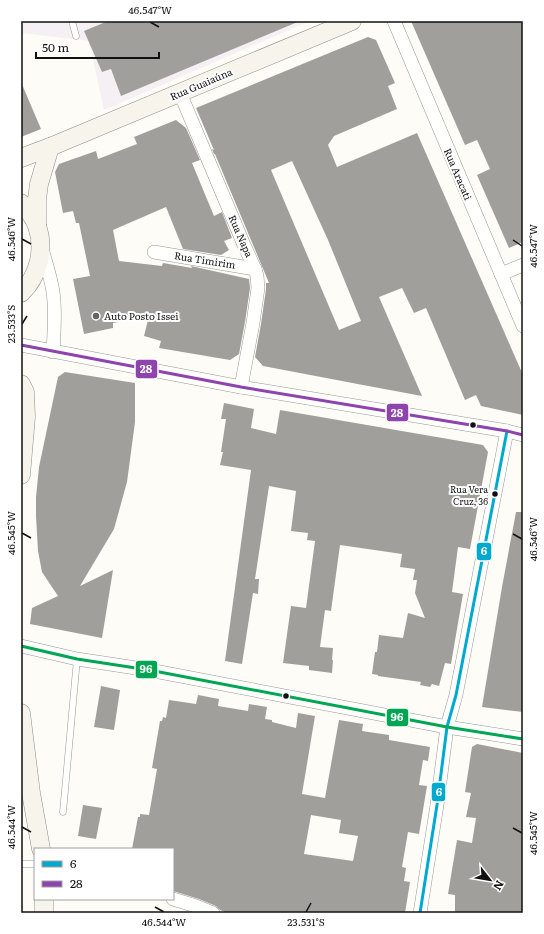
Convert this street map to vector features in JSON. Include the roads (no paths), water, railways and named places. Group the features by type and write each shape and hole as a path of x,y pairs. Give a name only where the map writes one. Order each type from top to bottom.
{"street":[{"name":"Rua Guaiaúna","path":"21,158 352,21"},
{"name":"Rua Aracati","path":"394,21 523,326"},
{"name":"Rua Napa","path":"180,93 257,276 258,288 253,323 241,387"},
{"path":"50,147 39,184 37,200 37,226 53,292 54,352"},
{"path":"21,203 28,210 37,226"},
{"path":"21,293 33,278 39,261 41,244"},
{"name":"Rua Timirim","path":"154,252 255,269"},
{"path":"501,274 523,265"},
{"path":"21,345 241,387 507,431 523,435"},
{"path":"21,384 24,392 26,416 21,475"},
{"path":"420,913 437,805 447,727 456,695 507,431"},
{"path":"21,646 77,659 164,673 447,727 523,739"},
{"path":"21,712 31,793 41,848"},
{"path":"174,899 213,913"},
{"path":"44,900 44,913"}],"lane":[{"path":"72,21 76,36"},
{"path":"63,812 77,659"},
{"path":"21,864 34,864"}],"place":[{"name":"Auto Posto Issei","path":"96,316"},
{"name":"Rua Vera Cruz, 36","path":"495,494"}]}
